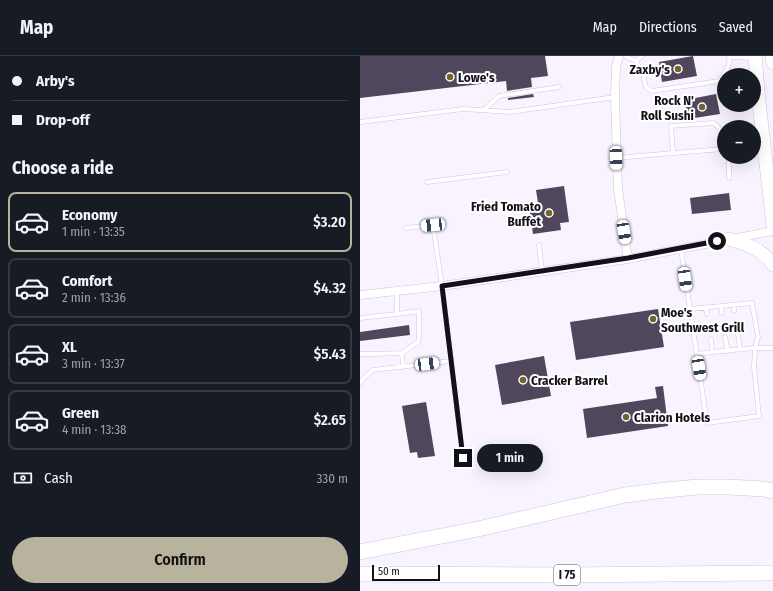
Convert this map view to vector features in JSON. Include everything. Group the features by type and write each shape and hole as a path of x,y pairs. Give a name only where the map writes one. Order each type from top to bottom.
{"highway":[{"path":"360,552 478,529 625,495 698,487 770,488"},
{"name":"I 75","path":"360,574 549,575 773,573"}],"main road":[{"path":"772,56 773,63"},
{"path":"755,57 762,147 773,225"},
{"path":"729,239 758,249 773,265"}],"street":[{"path":"619,56 616,67 615,97 616,158 618,189 628,258"},
{"path":"360,295 442,286 542,272 628,258 773,231"}],"lane":[{"path":"625,56 636,61 643,74 646,87 652,91 719,81 729,66 729,56 755,57"},
{"path":"636,61 642,56"},
{"path":"484,110 499,96 559,87"},
{"path":"360,122 463,108 510,112 615,97"},
{"path":"673,152 671,126 713,123 717,125"},
{"path":"616,158 717,149"},
{"path":"729,164 730,178"},
{"path":"427,182 506,172"},
{"path":"406,228 433,225 463,458"},
{"path":"539,245 542,272"},
{"path":"681,248 690,309 697,354 707,423 759,416 754,367 758,337 752,303 690,309"},
{"path":"397,291 397,314"},
{"path":"734,305 734,311"},
{"path":"721,306 722,313"},
{"path":"706,308 707,314"},
{"path":"360,318 419,311 418,342 402,352 360,354"},
{"path":"738,335 740,349"},
{"path":"725,337 728,351"},
{"path":"710,339 712,352"},
{"path":"697,354 740,349 773,348"},
{"path":"402,352 403,367"},
{"path":"360,383 373,370 451,361"}],"building":[{"name":"Lowe's","path":"360,56 545,56 548,76 531,78 532,87 507,91 506,81 360,98"},
{"name":"Zaxby's","path":"693,56 697,76 662,82 659,62"},
{"path":"533,94 534,97 508,100 508,98"},
{"name":"Rock N' Roll Sushi","path":"716,94 717,112 720,112 720,114 688,119 685,100"},
{"name":"Fried Tomato Buffet","path":"564,186 569,222 560,223 561,230 533,234 529,204 538,203 536,190"},
{"path":"729,193 731,210 692,214 690,198"},
{"path":"658,309 664,347 576,360 570,322"},
{"path":"409,325 410,335 360,341 360,332"},
{"name":"Cracker Barrel","path":"544,356 551,396 502,405 495,365"},
{"name":"Clarion Hotels","path":"663,386 668,426 587,438 583,409 657,398 655,387"},
{"path":"426,402 435,456 418,458 417,452 410,453 402,406"}],"place":[{"name":"Zaxby's","path":"678,69"},
{"name":"Lowe's","path":"450,77"},
{"name":"Rock N' Roll Sushi","path":"702,107"},
{"name":"Fried Tomato Buffet","path":"549,213"},
{"name":"Moe's Southwest Grill","path":"653,319"},
{"name":"Cracker Barrel","path":"523,380"},
{"name":"Clarion Hotels","path":"626,417"}],"route":[{"path":"463,458 442,286 628,258 717,241"}]}
